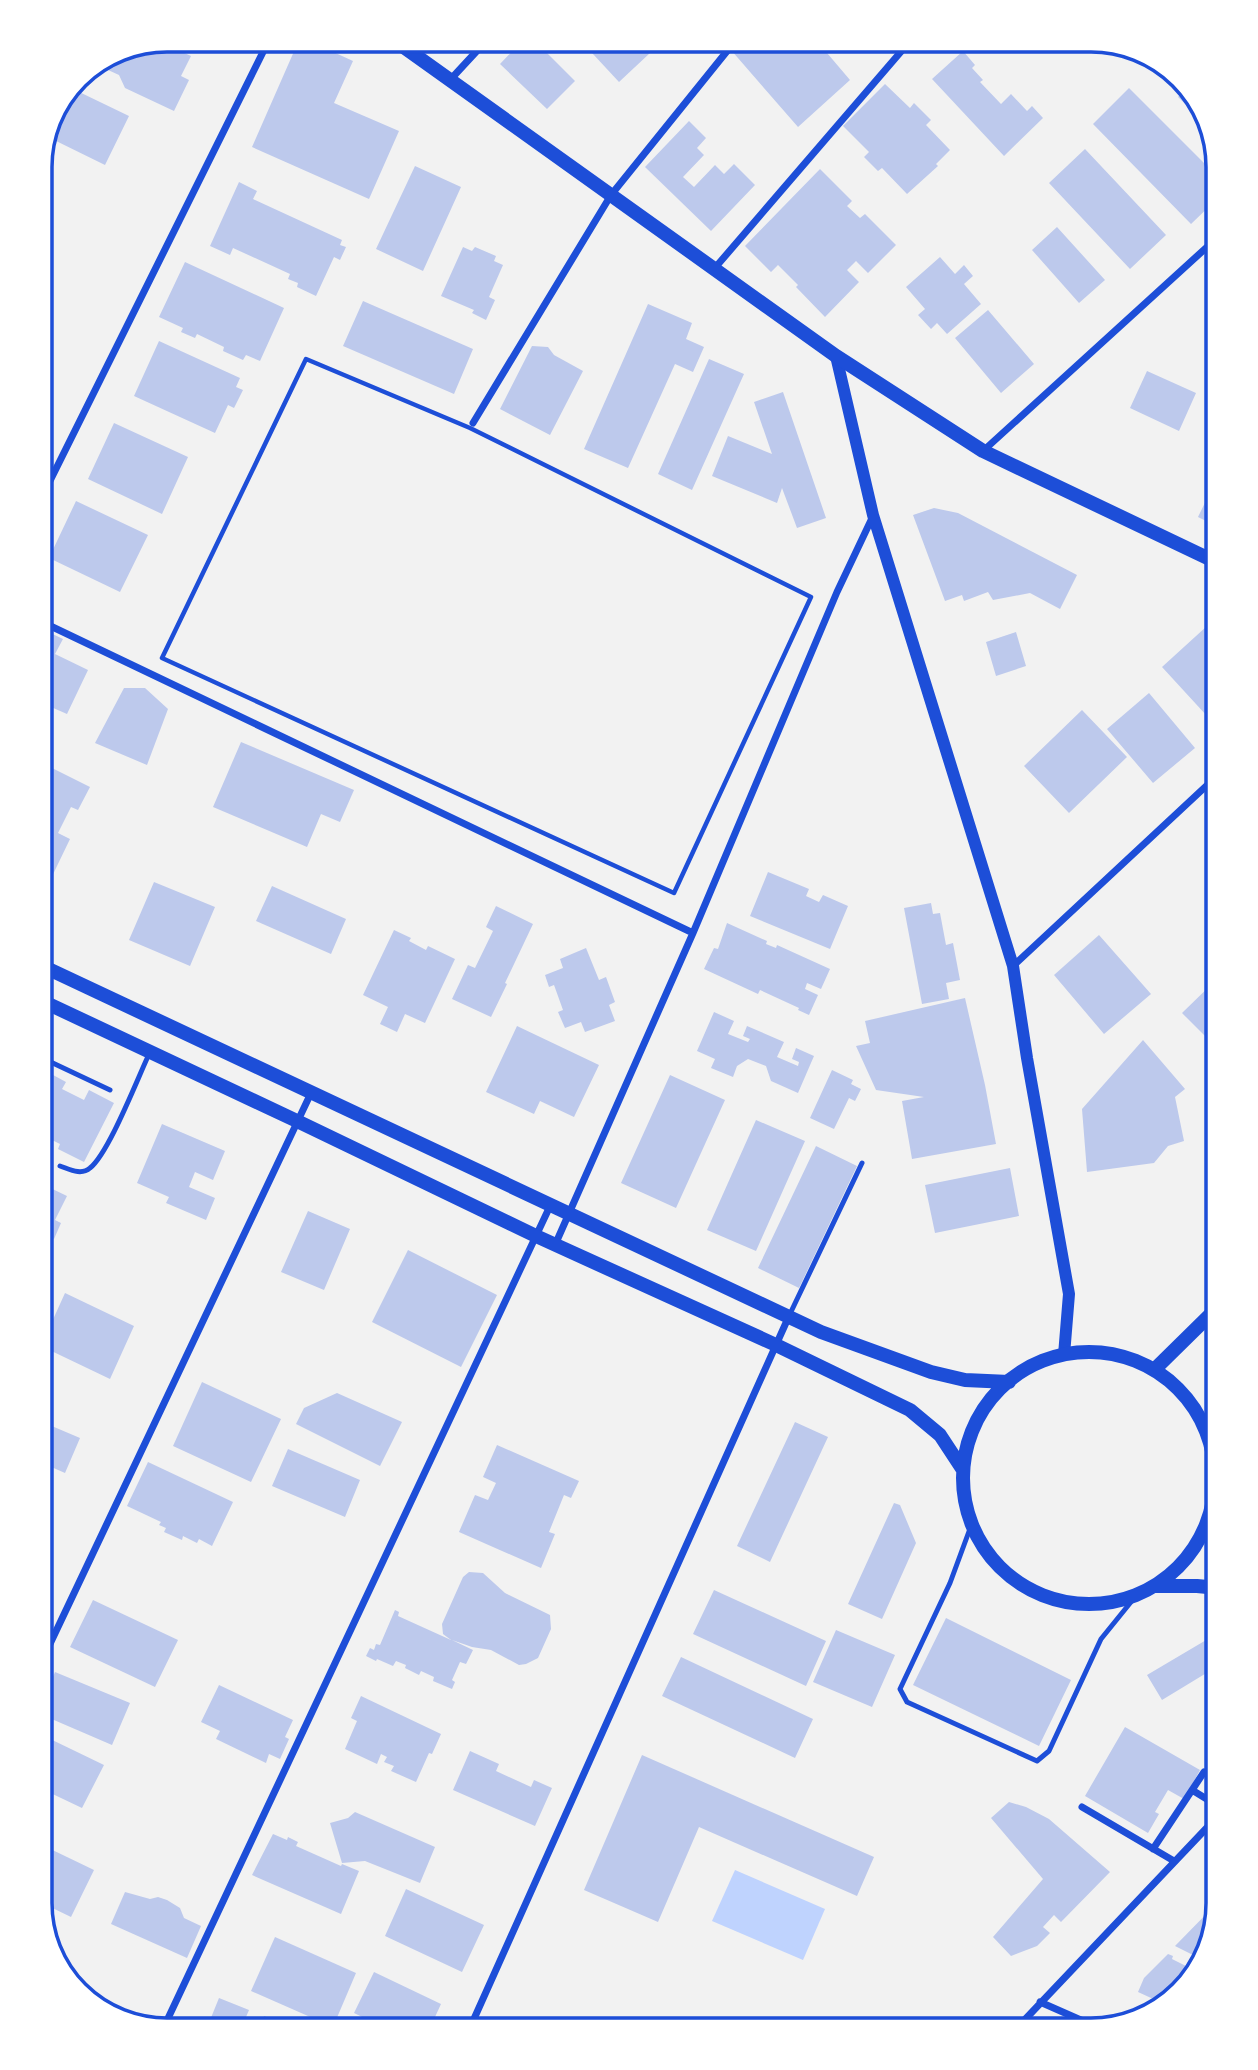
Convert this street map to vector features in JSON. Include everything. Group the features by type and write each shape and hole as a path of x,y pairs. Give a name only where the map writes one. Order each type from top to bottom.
{"main road":[{"path":"411,52 836,356 983,451 1206,557"},
{"path":"53,972 821,1332 932,1372 965,1380 1009,1381"},
{"path":"53,1006 910,1410 940,1435 963,1470"},
{"path":"1156,1368 1206,1319"},
{"path":"1206,1441 1198,1415 1174,1382 1156,1368 1137,1359 1088,1352 1064,1355 1035,1365 1009,1381 986,1406 970,1436 963,1470 964,1498 971,1526 998,1567 1038,1596 1087,1606 1135,1597 1156,1586 1189,1556 1206,1524"},
{"path":"1156,1586 1206,1587"}],"street":[{"path":"53,475 263,52"},
{"path":"450,80 476,52"},
{"path":"473,423 611,195 726,53"},
{"path":"714,269 900,53"},
{"path":"983,451 1206,248"},
{"path":"836,356 873,515 1013,966 1069,1294 1064,1355"},
{"path":"555,1245 693,933 837,592 873,515"},
{"path":"53,627 693,933"},
{"path":"1013,966 1206,786"},
{"path":"52,1639 311,1092"},
{"path":"169,2017 551,1205"},
{"path":"475,2017 789,1317"},
{"path":"1153,1849 1204,1772"},
{"path":"1192,1790 1206,1799"},
{"path":"1082,1807 1174,1861"},
{"path":"1025,2018 1206,1828"},
{"path":"1040,2002 1076,2018"}],"lane":[{"path":"60,1166 77,1172 89,1170 102,1154 150,1052"},
{"path":"52,1063 110,1090"},
{"path":"789,1317 862,1163"},
{"path":"971,1526 950,1583 900,1689 907,1702 1037,1761 1049,1751 1101,1639 1135,1597"}],"path":[{"path":"306,359 470,428 811,597 674,893 162,658 306,359"}],"water":[{"path":"735,1870 825,1909 803,1960 712,1921"}],"building":[{"path":"182,52 191,56 181,76 189,80 174,111 125,88 119,75 108,70 124,61 145,55"},
{"path":"294,52 334,52 353,61 334,103 399,131 369,199 252,147"},
{"path":"511,52 546,52 575,81 547,109 500,64"},
{"path":"592,52 650,53 650,53 619,82"},
{"path":"733,53 827,53 850,80 798,127"},
{"path":"961,53 965,53 975,65 972,68 983,80 980,82 1001,104 1011,94 1027,111 1032,106 1043,118 1004,156 932,79"},
{"path":"885,84 910,108 914,103 931,120 926,125 950,150 936,164 938,166 907,194 882,168 878,171 864,157 869,152 843,126"},
{"path":"1129,88 1206,165 1206,210 1191,224 1093,124"},
{"path":"81,93 129,116 105,165 56,141 61,124"},
{"path":"689,121 706,138 697,148 704,155 683,177 694,187 715,165 724,174 734,164 755,185 711,231 645,167"},
{"path":"1085,149 1166,235 1130,269 1049,183"},
{"path":"415,166 461,187 423,271 376,249"},
{"path":"820,169 852,201 847,206 860,218 865,214 896,245 868,273 856,261 847,270 859,282 825,317 778,265 771,272 745,246"},
{"path":"239,182 257,191 253,199 342,240 340,245 346,247 340,260 334,257 316,296 297,287 298,283 288,279 290,274 233,248 230,255 210,246"},
{"path":"1057,227 1105,280 1079,303 1032,250"},
{"path":"463,247 472,251 475,247 496,256 494,261 503,265 489,297 495,300 486,320 472,313 474,310 441,296"},
{"path":"940,257 955,274 964,265 973,276 964,284 981,304 947,334 937,323 931,329 918,315 925,309 906,287"},
{"path":"185,262 284,308 260,361 246,355 243,360 197,334 195,338 181,332 183,328 159,317"},
{"path":"363,301 473,349 454,394 343,346"},
{"path":"648,304 692,323 686,339 704,347 693,372 675,364 628,468 584,449"},
{"path":"988,310 1034,364 1001,393 955,338"},
{"path":"159,341 240,378 236,387 243,390 234,408 228,405 215,433 134,396"},
{"path":"532,346 548,347 554,355 583,371 550,435 500,409"},
{"path":"709,359 744,374 692,490 658,474"},
{"path":"1147,371 1196,393 1179,431 1130,408"},
{"path":"783,392 826,518 797,528 782,488 777,503 712,476 728,436 772,454 754,402"},
{"path":"114,423 188,457 162,514 88,479"},
{"path":"76,501 148,535 120,592 53,560 53,550"},
{"path":"1206,501 1206,521 1198,517"},
{"path":"934,508 958,513 1077,575 1060,609 1030,593 993,600 988,592 964,601 962,595 945,601 913,515"},
{"path":"1206,627 1206,715 1162,667"},
{"path":"1016,632 1026,666 996,676 986,642"},
{"path":"53,634 63,639 55,654 88,670 67,714 53,708"},
{"path":"124,688 145,688 168,709 147,765 95,743"},
{"path":"1149,693 1195,748 1153,783 1107,729"},
{"path":"1082,710 1127,757 1069,813 1024,766"},
{"path":"241,742 354,790 340,822 321,814 307,847 213,807"},
{"path":"53,768 90,787 78,810 71,807 58,833 70,839 53,875"},
{"path":"768,872 809,889 806,896 819,902 823,895 848,906 830,949 750,916"},
{"path":"154,882 215,907 190,966 129,940"},
{"path":"272,886 346,919 331,954 256,921"},
{"path":"931,903 933,914 940,913 946,945 953,943 960,980 946,983 949,999 922,1004 904,908"},
{"path":"496,906 533,924 491,1017 452,999 468,965 475,968 493,931 486,927"},
{"path":"727,923 767,941 766,944 776,948 777,945 830,969 821,989 807,983 805,989 818,995 809,1015 760,990 758,994 704,969 714,948 718,949"},
{"path":"394,930 411,938 409,941 426,950 428,946 455,959 425,1023 405,1014 397,1032 380,1024 388,1007 363,995"},
{"path":"1099,935 1151,994 1104,1034 1054,975"},
{"path":"586,948 599,980 606,977 615,1002 609,1005 615,1021 585,1032 581,1022 565,1028 558,1012 563,1010 554,985 549,987 545,975 563,968 560,959"},
{"path":"1206,990 1206,1037 1182,1013"},
{"path":"965,998 996,1144 912,1159 902,1101 924,1097 876,1090 856,1046 870,1043 865,1021"},
{"path":"714,1012 734,1021 728,1034 748,1042 750,1039 743,1036 747,1026 784,1042 777,1057 798,1066 799,1062 792,1059 796,1048 814,1056 798,1093 771,1081 766,1066 748,1059 737,1066 733,1077 711,1068 715,1059 697,1051"},
{"path":"517,1026 599,1065 574,1117 540,1101 534,1114 486,1092"},
{"path":"1143,1040 1185,1089 1175,1097 1184,1141 1168,1146 1154,1163 1087,1172 1082,1109"},
{"path":"832,1070 853,1080 851,1084 861,1089 855,1101 849,1098 834,1129 810,1118"},
{"path":"52,1075 66,1082 62,1089 84,1100 89,1090 114,1103 84,1162 58,1149 60,1144 52,1140"},
{"path":"670,1075 725,1100 676,1208 621,1183"},
{"path":"756,1120 805,1141 756,1251 707,1230"},
{"path":"162,1124 225,1151 213,1180 195,1172 189,1187 215,1198 206,1220 166,1203 169,1197 137,1183"},
{"path":"816,1146 857,1166 799,1288 758,1268"},
{"path":"1010,1168 1019,1216 935,1233 925,1185"},
{"path":"52,1189 67,1196 55,1220 61,1223 54,1239"},
{"path":"308,1211 350,1229 324,1290 281,1272"},
{"path":"408,1250 497,1295 461,1367 372,1322"},
{"path":"65,1293 134,1326 110,1379 52,1351 52,1321"},
{"path":"202,1382 281,1419 251,1482 173,1446"},
{"path":"337,1393 402,1422 380,1466 296,1424 304,1408"},
{"path":"795,1422 828,1437 770,1562 737,1546"},
{"path":"52,1426 80,1438 65,1473 52,1467"},
{"path":"497,1445 579,1481 571,1498 564,1495 549,1532 555,1534 541,1568 459,1532 475,1495 488,1500 496,1483 483,1477"},
{"path":"288,1449 360,1480 345,1517 272,1486"},
{"path":"148,1462 233,1502 212,1546 199,1539 197,1543 183,1536 182,1540 164,1532 166,1528 159,1525 161,1522 127,1506"},
{"path":"894,1503 900,1505 916,1543 882,1619 848,1604"},
{"path":"469,1572 483,1573 505,1593 550,1615 551,1629 538,1658 519,1665 491,1650 452,1640 473,1650 466,1664 460,1662 452,1680 455,1682 452,1689 433,1681 434,1677 421,1671 419,1675 396,1661 393,1666 366,1656 370,1648 374,1650 376,1644 380,1645 395,1610 399,1612 398,1616 451,1640 443,1634 442,1624 463,1577"},
{"path":"714,1590 826,1641 806,1686 693,1634"},
{"path":"93,1600 178,1640 155,1687 70,1647"},
{"path":"946,1618 1071,1680 1039,1746 913,1685"},
{"path":"836,1630 895,1655 872,1707 813,1682"},
{"path":"1206,1640 1206,1673 1162,1700 1147,1675"},
{"path":"681,1657 813,1719 795,1758 662,1696"},
{"path":"55,1672 130,1703 112,1745 52,1719 52,1679"},
{"path":"219,1685 293,1720 285,1737 289,1739 280,1759 269,1754 266,1763 216,1739 220,1731 201,1722"},
{"path":"361,1696 441,1734 416,1782 391,1771 394,1766 384,1762 387,1757 381,1754 377,1764 345,1749 357,1721 351,1718"},
{"path":"1125,1727 1200,1770 1184,1799 1168,1790 1155,1812 1159,1814 1148,1833 1085,1796"},
{"path":"52,1740 104,1765 82,1808 52,1794"},
{"path":"470,1751 499,1764 496,1771 531,1787 534,1780 552,1788 535,1826 453,1790"},
{"path":"642,1755 874,1857 857,1896 699,1827 658,1922 584,1890"},
{"path":"1009,1802 1049,1819 1110,1872 1061,1922 1054,1915 1043,1927 1050,1933 1037,1946 1011,1956 993,1937 1043,1879 991,1818"},
{"path":"355,1812 435,1847 420,1883 365,1861 342,1863 330,1823 348,1818"},
{"path":"273,1834 287,1840 288,1837 298,1842 296,1846 359,1871 341,1914 252,1875"},
{"path":"52,1850 94,1870 71,1917 53,1908"},
{"path":"406,1889 484,1925 462,1972 385,1936"},
{"path":"125,1892 150,1899 158,1897 167,1900 180,1908 184,1918 201,1926 187,1958 111,1924"},
{"path":"1205,1915 1202,1932 1192,1955 1175,1946"},
{"path":"275,1937 356,1973 337,2017 311,2017 251,1991"},
{"path":"1168,1954 1173,1956 1172,1959 1186,1966 1166,1989 1153,1999 1138,1992 1144,1978"},
{"path":"374,1972 441,2004 435,2017 363,2017 354,2013"},
{"path":"219,1998 249,2010 246,2017 211,2017"}]}
